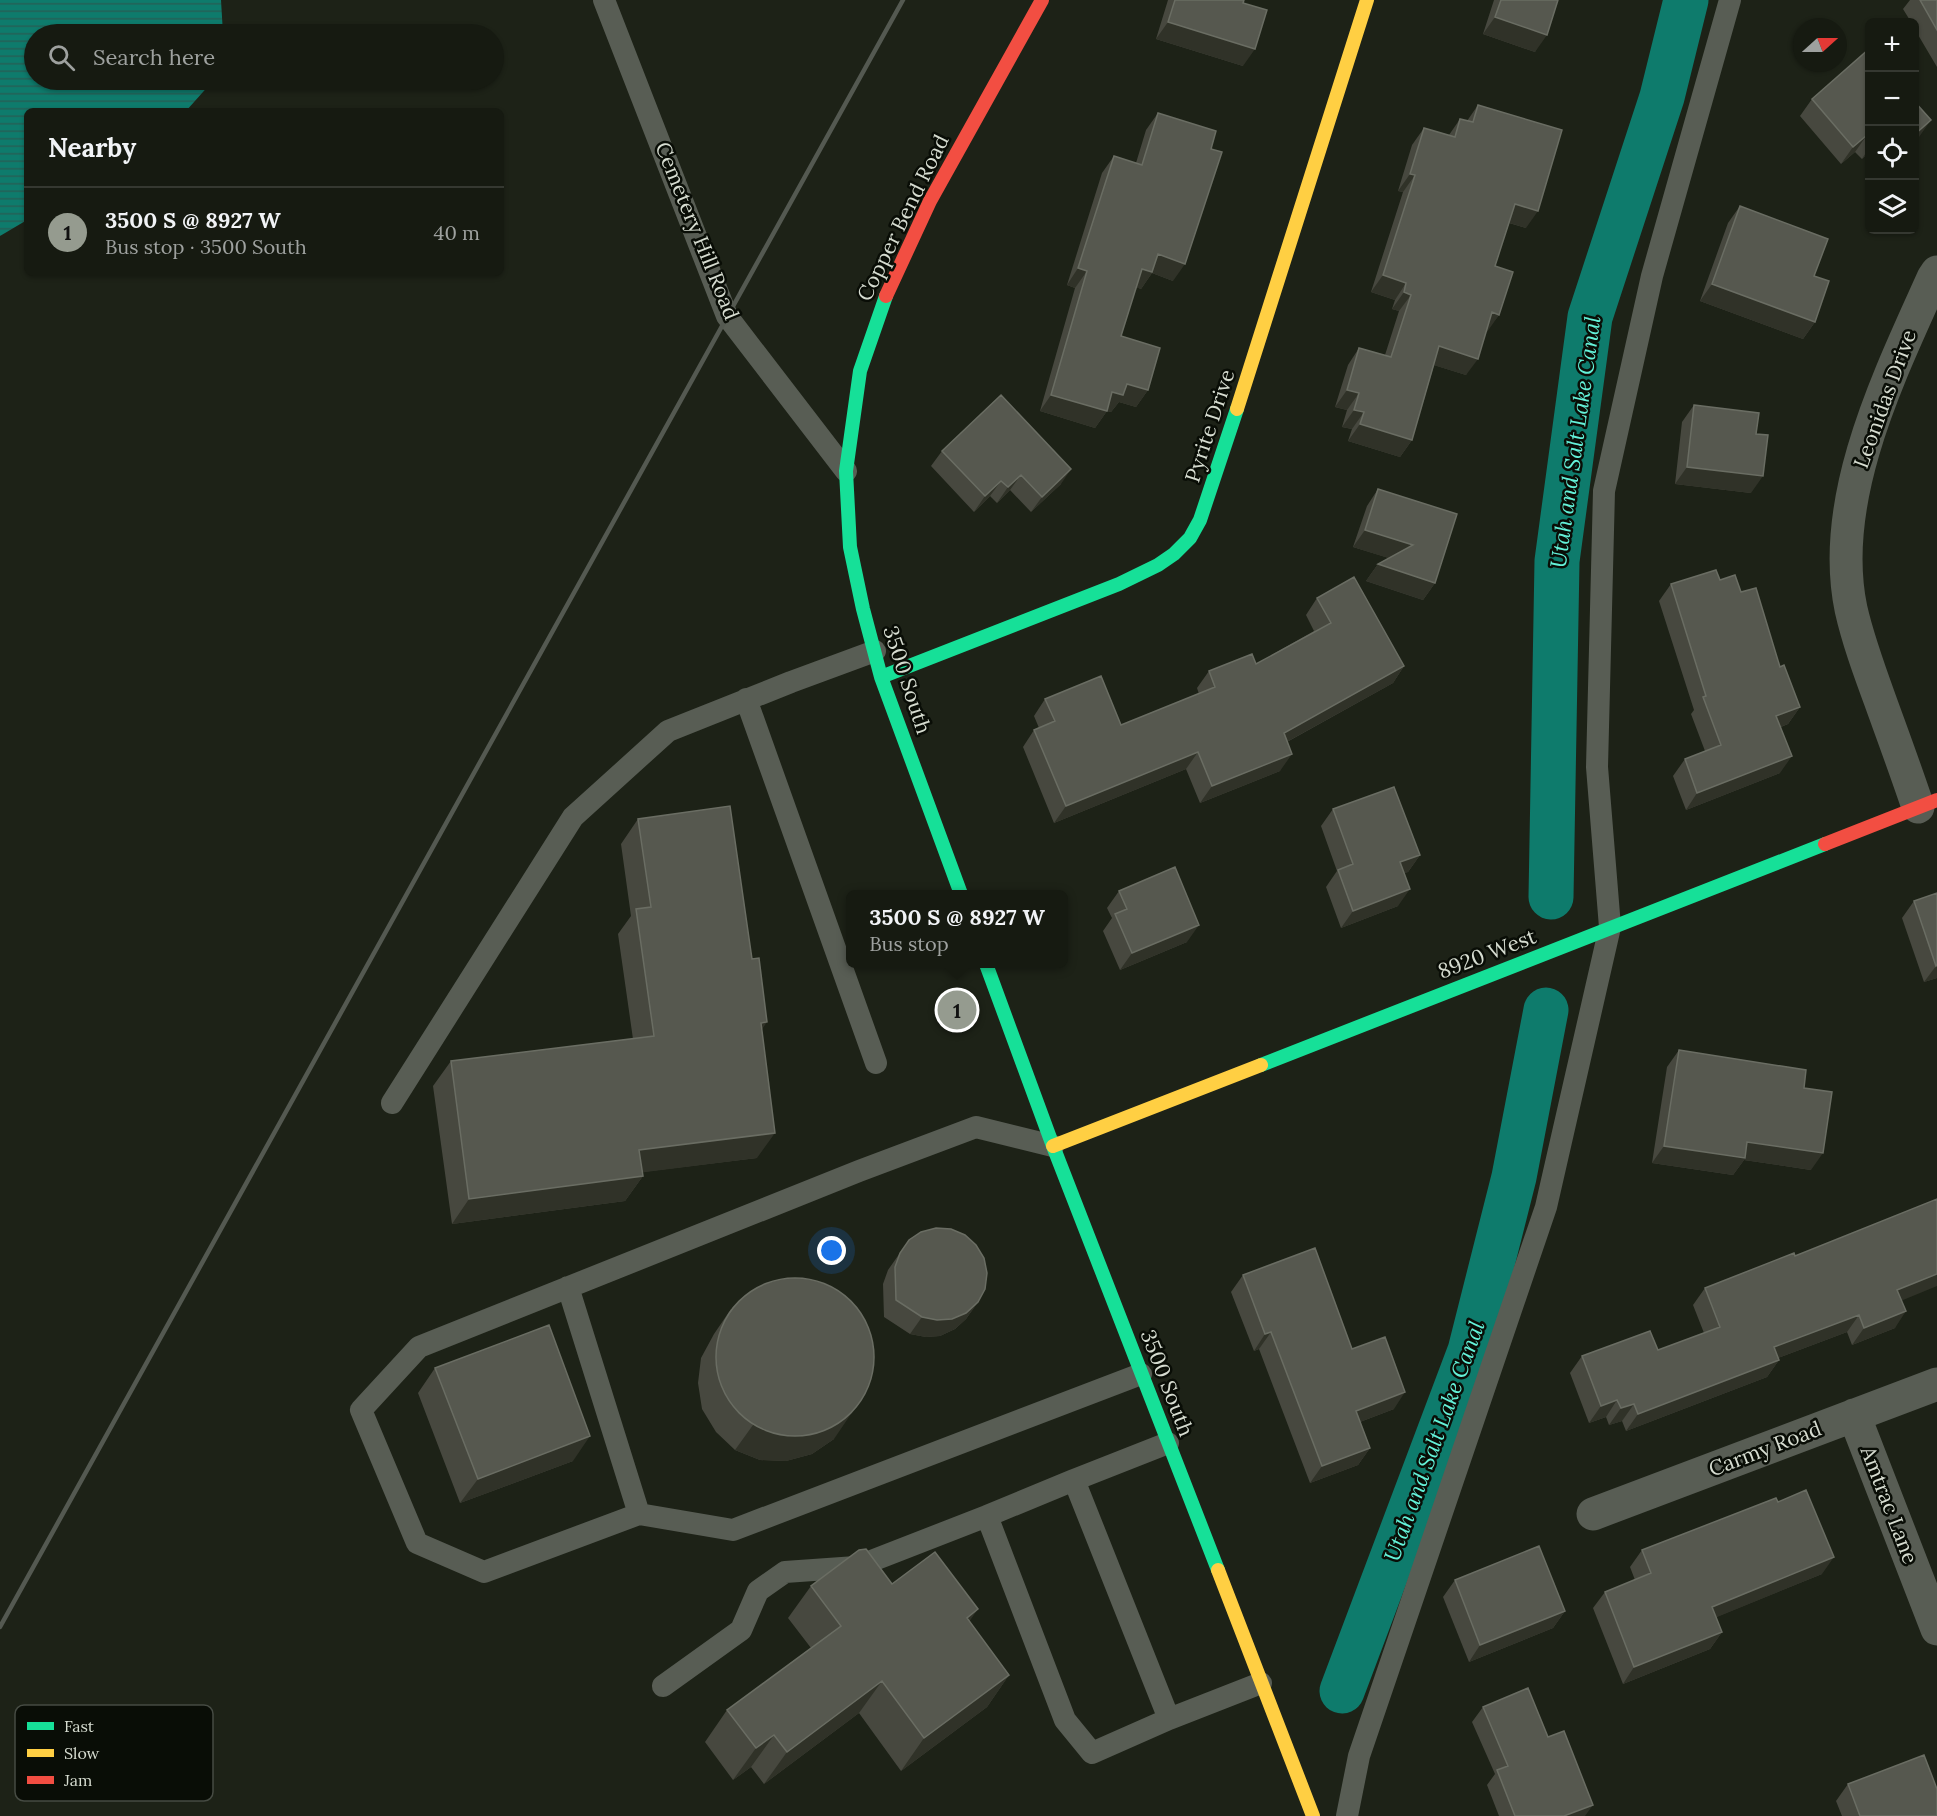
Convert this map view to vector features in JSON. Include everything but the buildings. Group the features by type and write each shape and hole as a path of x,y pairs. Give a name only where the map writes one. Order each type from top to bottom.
{"street":[{"name":"Copper Bend Road","path":"846,471 860,371 889,286 930,201 1042,0"},
{"name":"Pyrite Drive","path":"881,677 1131,579 1169,557 1185,544 1196,528 1210,494 1366,0"},
{"name":"Leonidas Drive","path":"1928,804 1864,655 1851,608 1846,564 1848,523 1855,484 1871,429 1889,378 1937,272"},
{"name":"3500 South","path":"846,471 850,547 881,677 960,890"},
{"name":"8920 West","path":"1053,1146 1928,804"},
{"name":"3500 South","path":"988,968 1053,1146 1313,1816"},
{"name":"Carmy Road","path":"1593,1514 1937,1384"},
{"name":"Amtrac Lane","path":"1854,1415 1937,1629"}],"lane":[{"name":"Cemetery Hill Road","path":"604,0 727,316 846,471"},
{"path":"1347,1816 1359,1756 1546,1207 1610,927 1597,767 1604,491 1652,276 1730,0"},
{"path":"392,1104 573,817 668,731 874,651"},
{"path":"746,699 876,1063"},
{"path":"1053,1146 976,1127 858,1171 420,1347 361,1410 417,1543 484,1572 639,1514 732,1530 1141,1374"},
{"path":"568,1287 639,1514"},
{"path":"663,1686 741,1630 758,1591 785,1572 856,1567 1168,1443"},
{"path":"1074,1480 1169,1719"},
{"path":"987,1516 1065,1720 1092,1753 1169,1719 1261,1683"}],"water":[{"path":"0,0 221,0 222,24 24,24 24,90 205,90 189,108 24,108 24,222 0,236"}],"waterway":[{"name":"Utah and Salt Lake Canal","path":"1551,897 1557,561 1590,317 1662,97 1686,0"},
{"name":"Utah and Salt Lake Canal","path":"1342,1691 1470,1351 1514,1177 1546,1010"}],"railway":[{"path":"0,1627 903,0"}],"traffic: fast":[{"path":"886,296 860,371 846,471 850,547 881,677 960,890"},
{"path":"881,677 1119,584 1158,565 1174,554 1190,538 1200,520 1237,409"},
{"path":"1261,1065 1825,844"},
{"path":"987,968 1053,1146 1218,1570"}],"traffic: slow":[{"path":"1237,409 1367,0"},
{"path":"1053,1146 1261,1065"},
{"path":"1218,1570 1313,1816"}],"traffic: jam":[{"path":"886,296 930,201 1042,0"},
{"path":"1825,844 1937,800"}],"place":[{"name":"3500 S @ 8927 W","path":"957,1010"}]}
